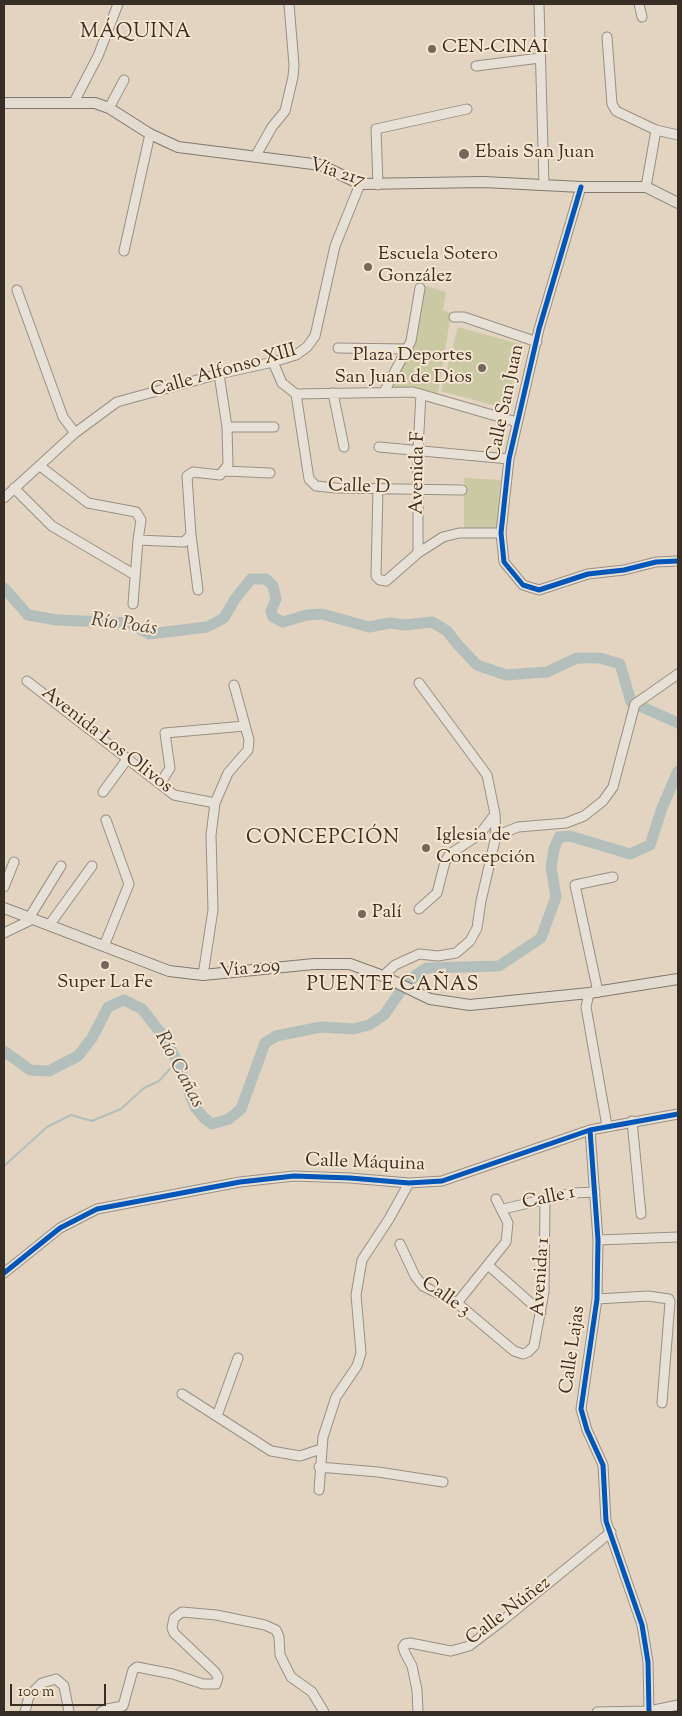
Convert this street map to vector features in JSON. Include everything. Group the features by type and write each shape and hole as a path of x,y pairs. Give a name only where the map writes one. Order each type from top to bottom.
{"main road":[{"name":"Vía 217","path":"4,103 95,103 109,108 150,134 178,147 320,165 360,184 484,182 581,187 646,187 678,203"},
{"name":"Vía 209","path":"4,908 169,971 203,975 314,964 350,964 402,984 430,999 470,1005 594,992 678,979"}],"street":[{"path":"74,102 98,56 118,4"},
{"path":"255,157 272,127 285,111 293,77 289,4"},
{"path":"539,4 544,185"},
{"path":"639,4 642,17"},
{"path":"607,36 612,104 616,110 656,130 678,135"},
{"path":"476,66 540,58"},
{"path":"109,108 124,80"},
{"path":"378,185 376,129 467,109"},
{"path":"646,187 656,130"},
{"path":"124,252 150,134"},
{"name":"Calle Alfonso XIII","path":"4,498 75,433 118,402 219,374 273,362 296,355 307,347 315,336 334,246 360,184"},
{"name":"Calle San Juan","path":"581,187 536,342 509,459 501,533 504,562 512,575 523,585 539,590 588,574 624,570 656,562 678,561"},
{"path":"384,392 408,349 420,288"},
{"path":"17,290 63,417 75,433"},
{"path":"454,317 464,317 536,342"},
{"path":"338,348 408,349"},
{"path":"273,362 282,382 296,394 384,392 421,394 517,422"},
{"path":"198,590 191,535 187,476 193,472 220,475 228,465 227,427 219,374"},
{"path":"333,393 344,448"},
{"name":"Calle D","path":"296,394 309,479 316,486 462,490"},
{"name":"Avenida F","path":"418,553 418,449 421,394"},
{"path":"227,427 274,427"},
{"path":"380,447 418,449 509,459"},
{"path":"40,466 88,503 136,512 141,520 133,604"},
{"path":"225,471 270,473"},
{"path":"14,488 52,526 135,575"},
{"path":"378,489 376,576 386,581 418,553 443,538 459,533 501,533"},
{"path":"138,540 184,542 189,540 191,535"},
{"path":"496,836 518,827 566,824 584,816 603,801 613,787 632,712 640,698 659,690 678,674"},
{"name":"Avenida Los Olivos","path":"27,680 174,795 215,803"},
{"path":"383,976 394,965 419,954 438,956 456,953 470,941 478,928 481,900 496,836 495,814 487,775 419,683"},
{"path":"203,975 213,910 211,835 215,803 228,773 248,750 249,740 234,685"},
{"path":"160,784 170,768 165,733 245,726"},
{"path":"103,792 128,758"},
{"path":"419,909 437,893 445,862 450,854 480,834 495,814"},
{"path":"104,946 129,884 106,820"},
{"path":"4,887 14,862"},
{"path":"4,933 31,919 61,866"},
{"path":"50,924 92,866"},
{"path":"607,1126 586,1007 594,992 575,884 613,877"},
{"name":"Calle Máquina","path":"4,1273 55,1231 97,1209 240,1182 294,1176 409,1183 442,1181 590,1130 678,1114"},
{"path":"632,1121 642,1214"},
{"name":"Calle Lajas","path":"590,1130 598,1240 597,1299 581,1409 587,1430 603,1464 605,1512 642,1625 648,1662 649,1712"},
{"path":"319,1490 321,1450 336,1397 357,1366 361,1353 356,1295 362,1260 390,1219 409,1183"},
{"name":"Calle 1","path":"503,1209 573,1192 595,1192"},
{"path":"457,1303 489,1266 506,1242 508,1223 503,1209 496,1199"},
{"name":"Avenida 1","path":"528,1352 534,1346 544,1292 545,1199"},
{"path":"598,1240 678,1237"},
{"name":"Calle 3","path":"400,1244 415,1276 423,1286 457,1303 514,1351 523,1354 528,1352"},
{"path":"489,1266 541,1312"},
{"path":"597,1299 648,1296 669,1299 662,1403"},
{"path":"217,1416 238,1358"},
{"path":"182,1394 271,1451 300,1456 321,1450"},
{"path":"319,1467 378,1472 443,1482"},
{"name":"Calle Núñez","path":"418,1712 417,1690 412,1666 403,1647 405,1644 410,1643 451,1651 469,1646 611,1532"},
{"path":"100,1712 123,1706 133,1670 137,1667 172,1674 203,1684 216,1684 218,1677 215,1672 174,1633 174,1618 182,1612 216,1615 265,1624 276,1630 280,1637 280,1655 291,1677 312,1692 324,1712"},
{"path":"25,1712 29,1696 42,1684 56,1679 64,1686 69,1712"},
{"path":"597,1712 649,1712 678,1705"}],"shaded area":[{"path":"423,285 446,292 443,310 451,313 438,394 409,387 394,388 392,382 412,347"},
{"name":"Plaza Deportes San Juan de Dios","path":"458,327 523,345 507,409 441,391"},
{"path":"464,478 501,480 497,529 464,529"}],"waterway":[{"name":"Río Poás","path":"4,588 28,615 57,620 129,623 149,634 207,627 224,618 235,599 251,579 266,579 273,586 276,599 271,611 273,617 283,622 307,615 322,614 369,627 390,623 405,625 432,622 447,631 477,665 506,675 547,672 577,658 600,658 620,664 631,702 678,723"},
{"name":"Río Cañas","path":"4,1051 30,1070 49,1071 78,1056 92,1038 108,1007 124,1000 142,1009 164,1037 177,1061 195,1107 204,1118 212,1124 229,1119 241,1109 265,1043 276,1036 321,1027 353,1029 369,1025 384,1015 400,992 416,975 427,968 499,966 541,938 556,897 551,867 554,849 559,837 570,836 630,854 650,845 662,808 678,771"},
{"path":"4,1166 47,1127 71,1115 92,1121 121,1109 144,1088 159,1081 177,1061"}],"cycle path":[{"path":"581,187 539,329 509,459 501,533 504,562 523,585 539,590 588,574 624,570 656,562 678,561"},
{"path":"4,1273 60,1228 97,1209 240,1182 294,1176 409,1183 442,1181 590,1130 678,1114"},
{"path":"590,1130 598,1240 597,1299 581,1409 587,1430 603,1465 606,1521 642,1625 648,1662 649,1712"}],"place":[{"name":"CEN-CINAI","path":"432,49"},
{"name":"Ebais San Juan","path":"464,154"},
{"name":"Escuela Sotero González","path":"368,267"},
{"name":"Plaza Deportes San Juan de Dios","path":"482,368"},
{"name":"Iglesia de Concepción","path":"426,848"},
{"name":"Palí","path":"362,914"},
{"name":"Super La Fe","path":"105,965"}],"district":[{"name":"MÁQUINA","path":"136,34"},
{"name":"CONCEPCIÓN","path":"323,840"},
{"name":"PUENTE CAÑAS","path":"393,987"}]}
